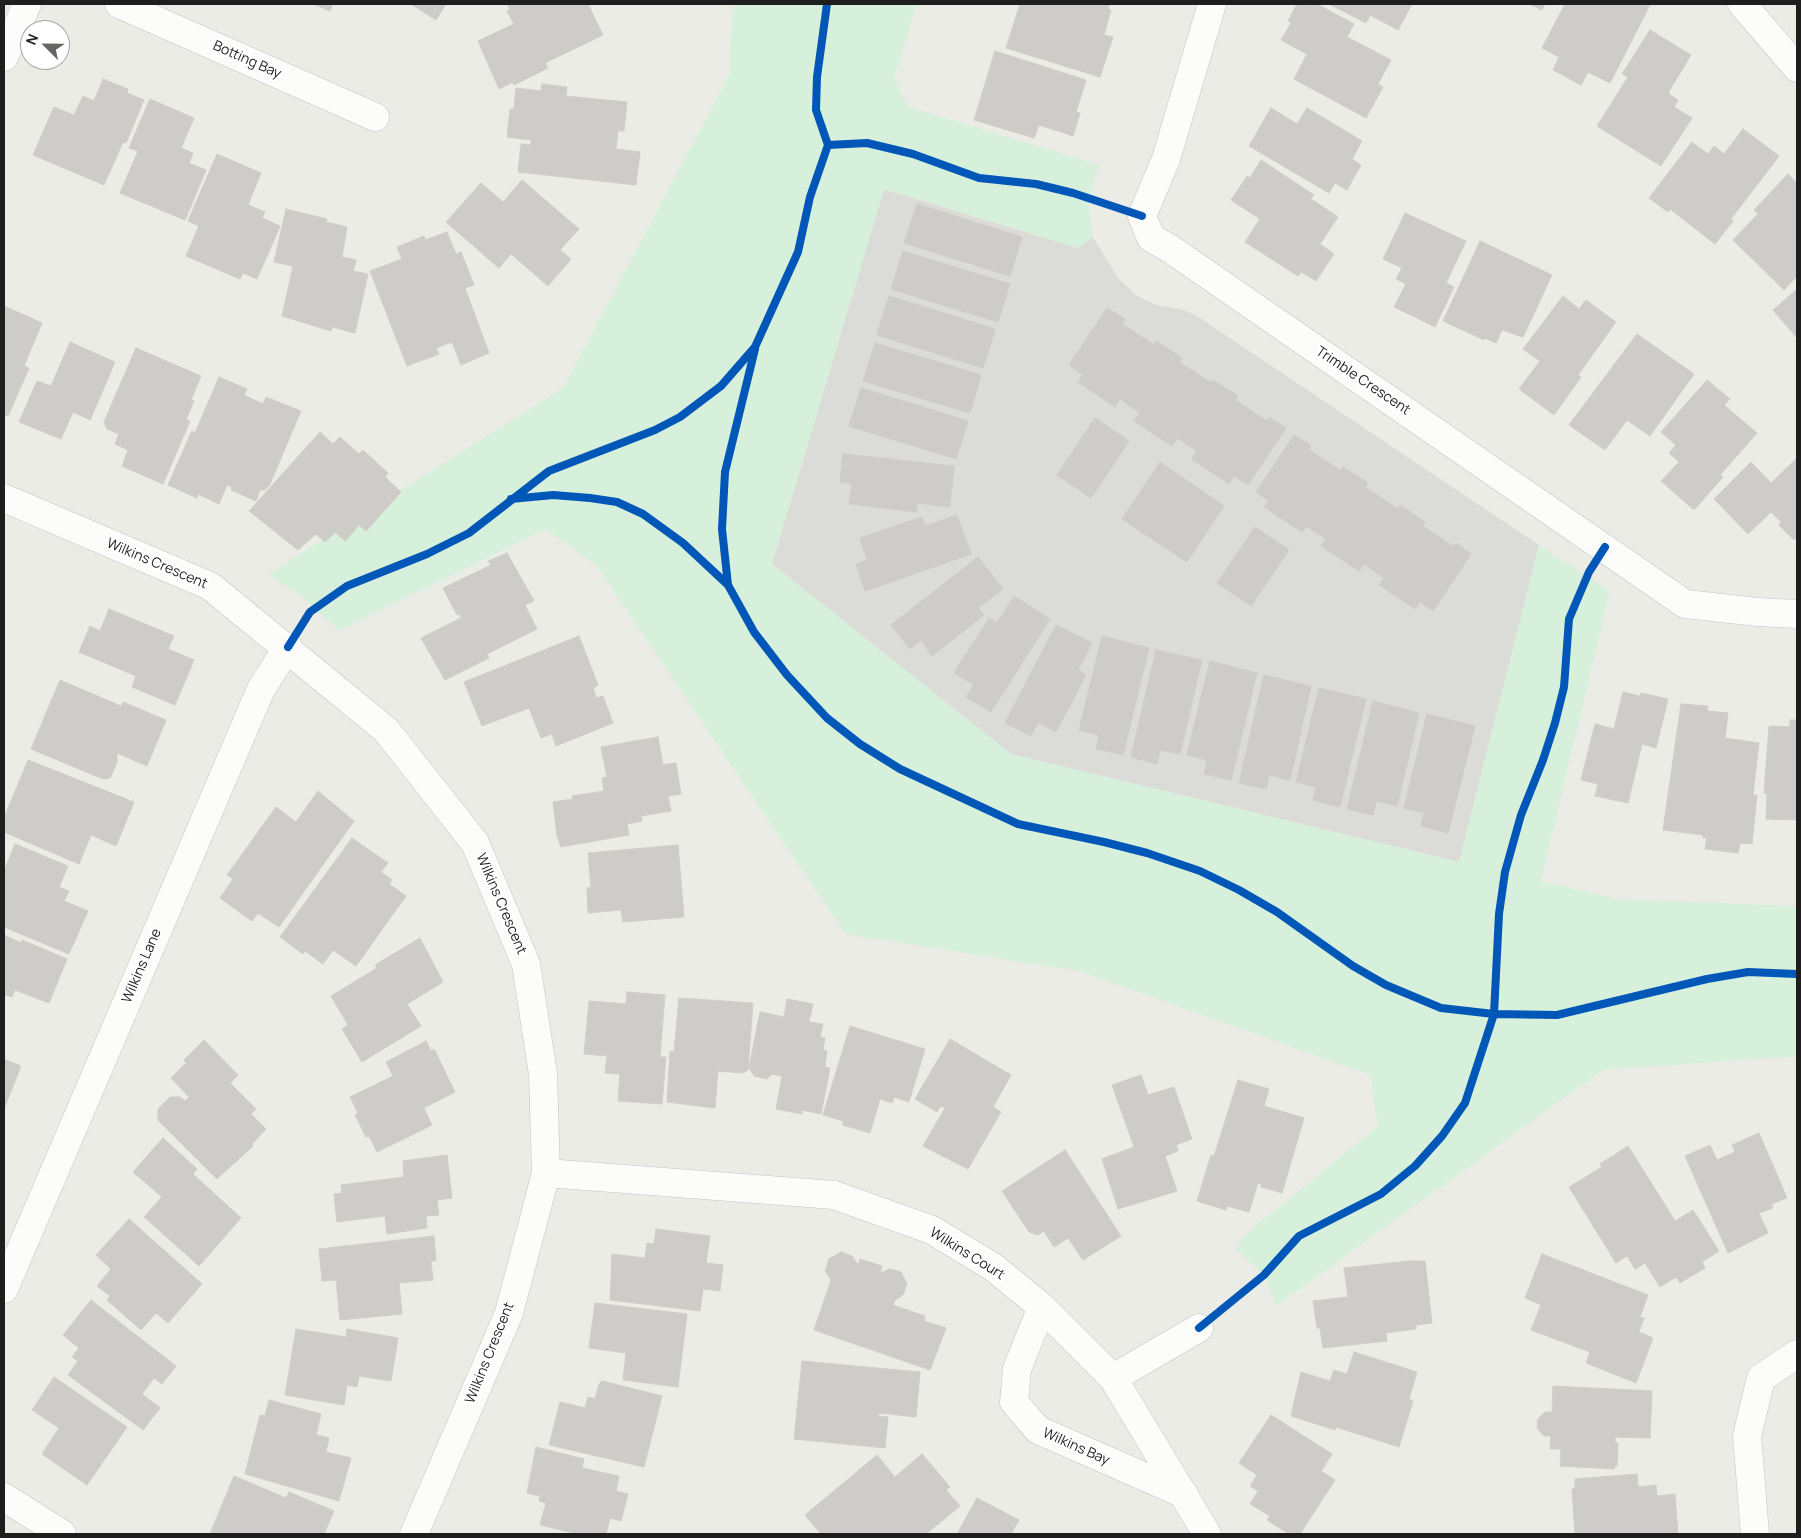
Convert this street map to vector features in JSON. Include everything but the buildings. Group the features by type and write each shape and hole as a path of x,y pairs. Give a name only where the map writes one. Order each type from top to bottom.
{"street":[{"path":"4,57 26,4"},
{"name":"Botting Bay","path":"119,4 375,117"},
{"name":"Trimble Crescent","path":"1212,4 1166,159 1142,216 1151,238 1169,248 1685,604 1797,614"},
{"path":"1742,4 1797,68"},
{"name":"Wilkins Crescent","path":"4,498 210,586 288,647 386,730 475,843 526,964 543,1074 546,1173 509,1313 414,1534"},
{"name":"Wilkins Lane","path":"4,1289 261,688 288,647"},
{"name":"Wilkins Court","path":"546,1173 834,1195 932,1230 993,1267 1042,1307 1113,1378 1207,1534"},
{"name":"Wilkins Bay","path":"1042,1307 1016,1369 1014,1402 1038,1430 1184,1494"},
{"path":"1113,1378 1199,1328"},
{"path":"1755,1534 1748,1436 1761,1378 1797,1354"},
{"path":"4,1498 62,1534"}],"shaded area":[{"path":"884,189 1078,248 1093,237 1118,278 1137,296 1157,305 1180,309 1194,314 1539,545 1459,862 1011,754 772,564"}],"green space":[{"path":"733,4 917,4 894,78 909,107 1100,165 1092,185 1089,205 1093,237 1078,248 884,189 772,564 1011,754 1459,862 1539,545 1610,591 1541,881 1616,899 1797,906 1797,1056 1603,1070 1276,1306 1264,1275 1236,1250 1242,1237 1378,1126 1370,1075 1079,971 845,934 596,565 545,529 339,631 307,601 268,574 563,388 729,75"}],"cycle path":[{"path":"827,4 817,77 816,110 828,145 867,143 913,154 979,178 1036,184 1073,193 1142,216"},
{"path":"288,647 310,612 347,586 427,554 469,533 549,471 655,430 680,417 721,386 755,347 798,252 810,197 828,145"},
{"path":"728,585 722,529 725,472 755,349"},
{"path":"511,499 553,495 590,498 617,502 643,514 683,543 728,585 754,632 787,675 827,718 860,744 900,769 1018,824 1147,853 1200,871 1239,890 1277,912 1353,966 1386,985 1441,1008 1494,1014 1499,914 1505,872 1521,815 1543,760 1555,723 1564,687 1569,619 1589,572 1605,547"},
{"path":"1199,1328 1264,1275 1299,1236 1381,1194 1415,1166 1442,1136 1465,1103 1494,1014 1557,1015 1707,979 1748,972 1797,974"}]}
